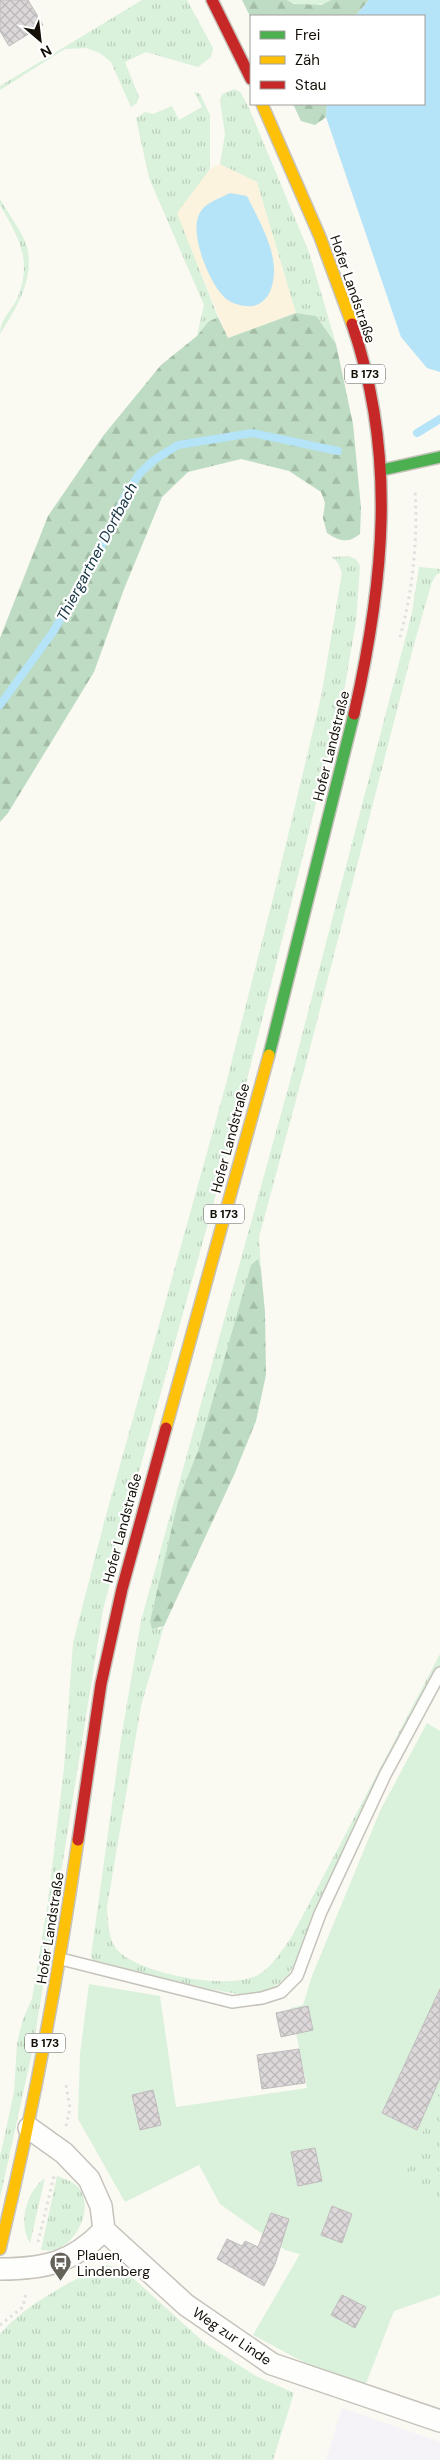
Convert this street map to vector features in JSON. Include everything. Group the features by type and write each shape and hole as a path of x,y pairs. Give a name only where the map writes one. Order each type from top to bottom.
{"main road":[{"path":"212,0 250,77"},
{"name":"Hofer Landstraße","path":"0,2249 29,2128 61,1959 101,1684 122,1589 295,955 366,663 377,607 383,535 382,470 370,394 352,323 302,195 262,105"},
{"path":"382,470 440,457"}],"street":[{"path":"0,2269 31,2269 56,2264 82,2251 104,2230 101,2206 89,2179 60,2150 29,2128"},
{"name":"Weg zur Linde","path":"104,2230 186,2305 272,2364 440,2421"}],"lane":[{"path":"61,1959 232,2002 262,1998 281,1992 296,1976 320,1914 381,1783 440,1673"}],"path":[{"path":"398,646 414,567 416,512 413,464"},
{"path":"0,2325 23,2307 70,2108 65,2080"}],"shaded area":[{"path":"220,164 257,182 296,313 228,338 176,213 210,169"},
{"path":"342,2408 440,2442 440,2460 326,2460"}],"green space":[{"path":"142,0 187,0 213,48 211,57 198,67 146,52 125,62 139,97 137,103 131,107 111,62 100,53 86,48 65,49 0,90 0,86"},
{"path":"242,0 287,0 294,4 321,5 331,0 369,0 356,15 250,16"},
{"path":"287,0 331,0 309,6 292,3"},
{"path":"235,89 241,93 249,108 309,252 336,344 316,316 296,313 257,182 220,164 225,134 220,100 222,94"},
{"path":"194,92 200,94 210,115 210,169 177,213 218,317 208,322 197,336 204,305 149,178 136,118 145,112 153,114 172,106 179,120 202,107"},
{"path":"293,105 327,105 326,117 315,125 301,121"},
{"path":"0,199 22,236 27,247 29,259 26,282 22,293 0,334 4,320 17,299 22,285 24,261 18,239 0,205"},
{"path":"296,313 316,316 336,344 353,424 361,508 360,534 351,539 343,540 327,533 323,518 325,503 321,492 289,471 241,459 188,472 162,497 124,589 94,672 8,813 0,822 0,638 48,516 103,436 161,365 197,336 208,322 218,317 228,338"},
{"path":"348,556 356,559 360,566 356,622 344,691 241,1104 130,1504 103,1610 33,2048 0,2198 0,2157 14,2092 17,2043 23,2019 32,1999 48,1901 64,1768 73,1643 105,1519 226,1084 321,697 342,573 338,563 332,557"},
{"path":"419,567 440,569 440,573 436,575 432,582 414,644 310,1048 259,1237 261,1270 258,1260 199,1448 178,1501 150,1621 159,1629 164,1626 141,1706 107,1907 110,1936 118,1951 146,1967 186,1978 207,1981 245,1980 258,1975 268,1968 291,1938 440,1654 440,1666 378,1780 305,1946 288,1975 275,1987 256,1993 238,1994 209,1989 93,1961 91,1956 121,1739 141,1621 289,1085 412,613"},
{"path":"258,1259 261,1270 265,1312 266,1375 256,1421 234,1475 164,1626 152,1629 150,1621 178,1501 199,1448 251,1265"},
{"path":"427,1723 440,1731 440,2090 405,2175 440,2209 440,2295 394,2311 365,2386 309,2365 253,2335 300,2254 285,2250 220,2204 199,2165 125,2202 78,2119 80,2054 89,1984 160,1996 176,2107 307,2088 291,2008 303,2005 312,1976 380,1811"},
{"path":"440,2090 440,2209 404,2175"},
{"path":"57,2176 78,2187 83,2195 84,2214 76,2233 62,2247 53,2250 41,2250"},
{"path":"45,2178 30,2243 25,2227 26,2208 33,2191"},
{"path":"108,2265 134,2279 207,2345 256,2376 294,2393 273,2460 0,2460 0,2334 34,2304 100,2266"}],"water":[{"path":"369,0 440,0 440,372 427,368 401,337 326,117 327,105 425,105 425,15 356,15"},
{"path":"230,193 247,196 272,253 274,277 271,289 265,299 253,306 238,305 225,298 207,269 198,243 197,220 201,211 210,203"}],"building":[{"path":"0,0 28,0 43,25 9,46 0,31"},
{"path":"440,1989 440,2078 417,2130 382,2113"},
{"path":"308,2006 313,2030 281,2037 276,2013"},
{"path":"299,2049 305,2083 262,2089 257,2055"},
{"path":"153,2090 161,2125 140,2130 132,2095"},
{"path":"315,2148 322,2181 298,2186 291,2152"},
{"path":"332,2206 352,2214 342,2243 321,2235"},
{"path":"271,2213 289,2219 275,2264 264,2286 217,2259 227,2239 242,2246 245,2241 258,2247"},
{"path":"342,2295 366,2307 355,2328 331,2315"}],"waterway":[{"name":"Thiergartner Dorfbach","path":"417,433 440,419"},
{"name":"Thiergartner Dorfbach","path":"0,705 53,632 97,555 127,492 140,473 154,460 178,445 252,433 338,451"}],"traffic: fast":[{"path":"382,470 440,457"},
{"path":"269,1055 354,714"}],"traffic: slow":[{"path":"262,105 320,237 352,324"},
{"path":"166,1428 269,1055"},
{"path":"0,2249 44,2045 78,1840"}],"traffic: jam":[{"path":"212,0 250,77"},
{"path":"352,324 366,373 376,422 380,470 381,519 373,616 354,714"},
{"path":"78,1840 101,1684 122,1589 166,1428"}],"place":[{"name":"Plauen, Lindenberg","path":"61,2282"}]}
